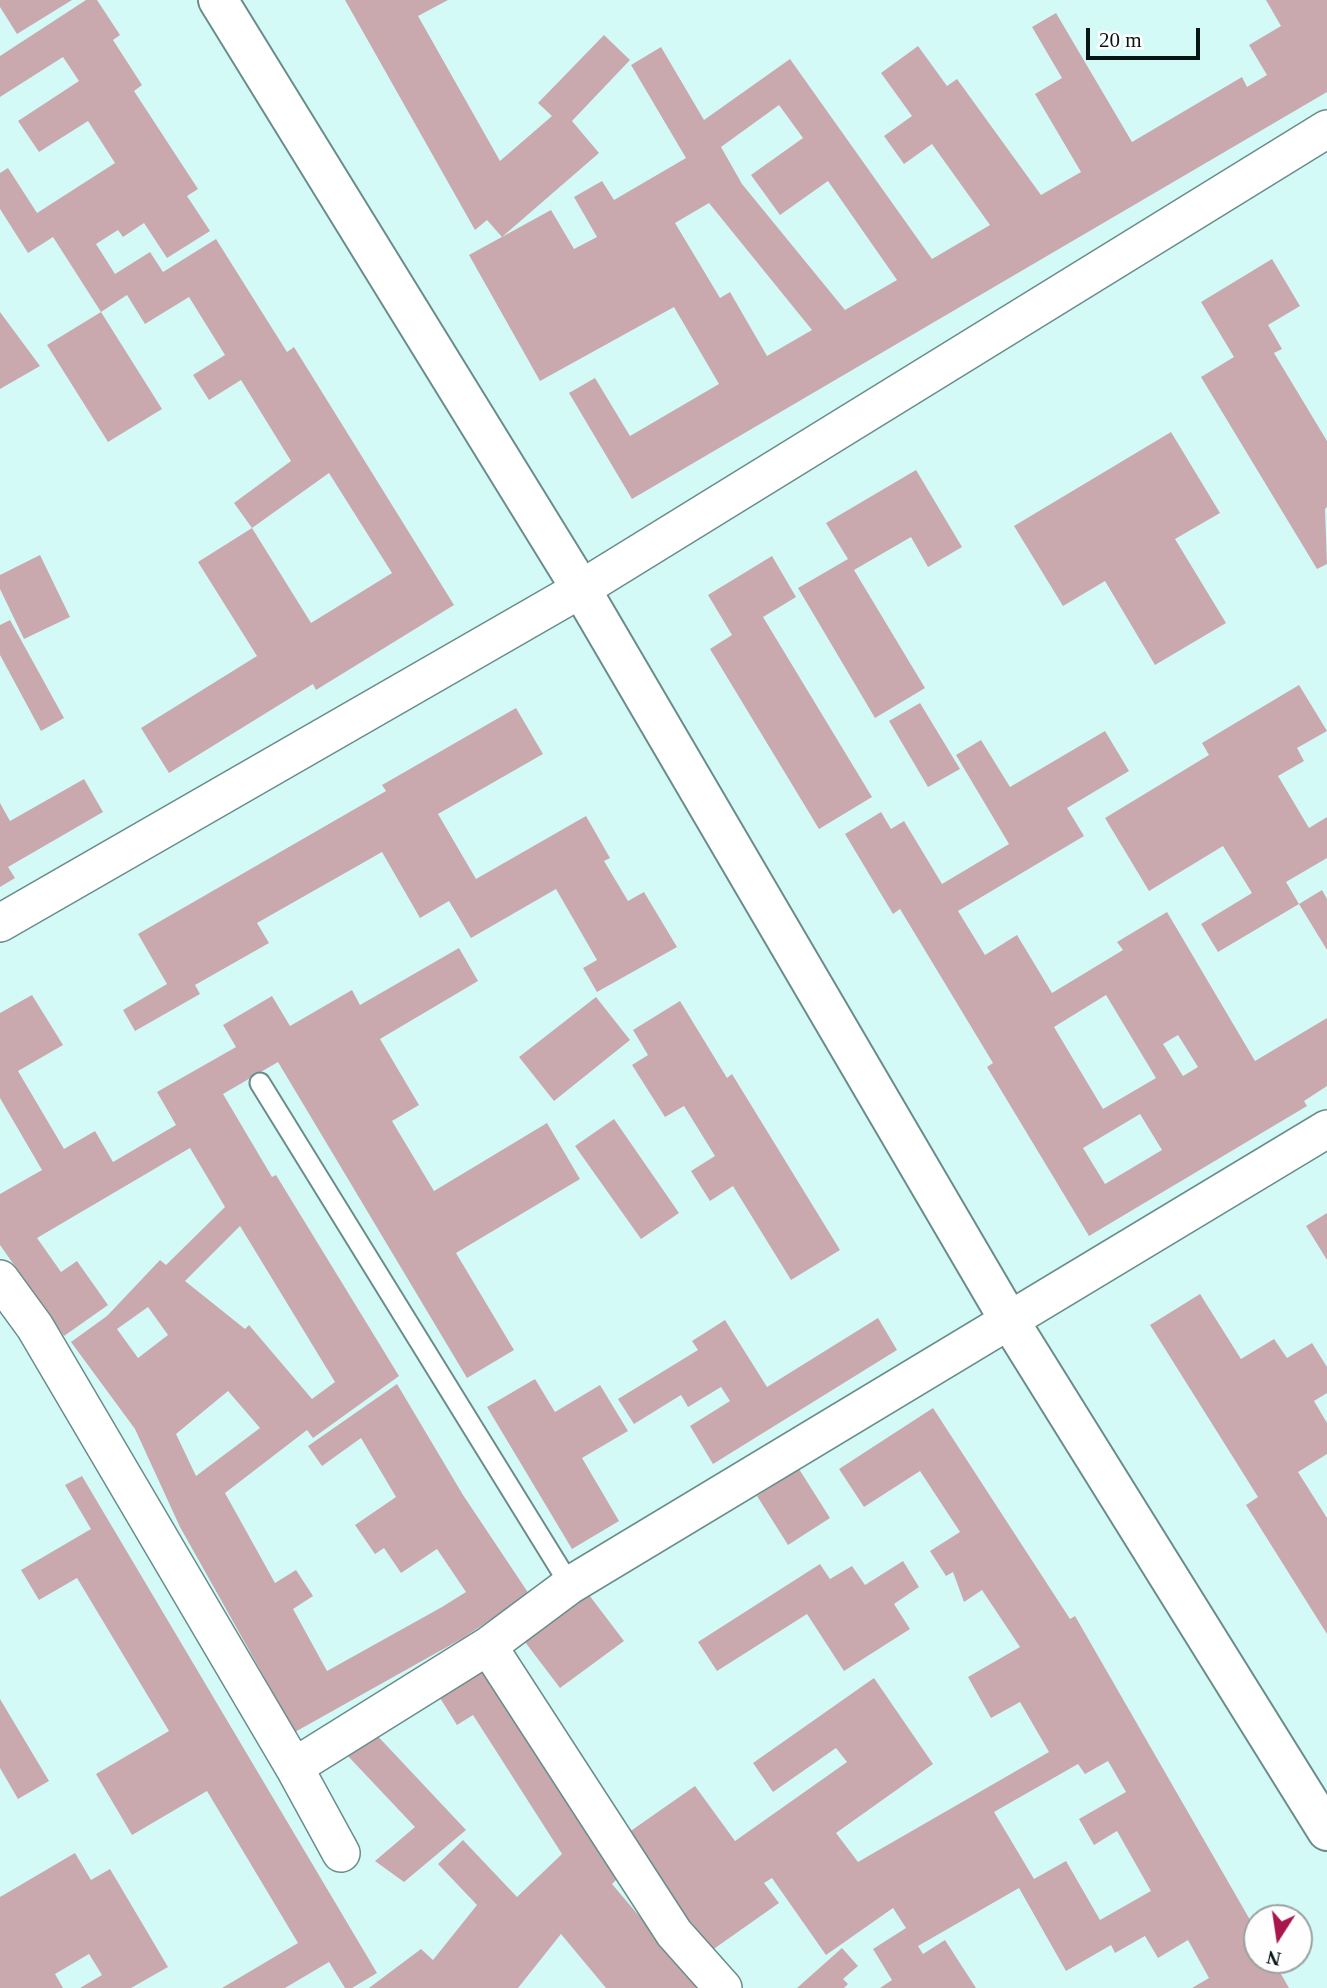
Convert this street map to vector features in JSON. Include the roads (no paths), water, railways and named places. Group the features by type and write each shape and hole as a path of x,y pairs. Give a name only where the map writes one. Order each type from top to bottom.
{"main road":[{"path":"218,0 581,589 1009,1320 1327,1831"}],"street":[{"path":"0,923 581,589 1327,130"},
{"path":"295,1767 488,1646 570,1585 1327,1129"},
{"path":"0,1279 35,1327 295,1767 341,1853"},
{"path":"488,1646 674,1933 723,1988"}],"lane":[{"path":"260,1083 570,1585"}]}
